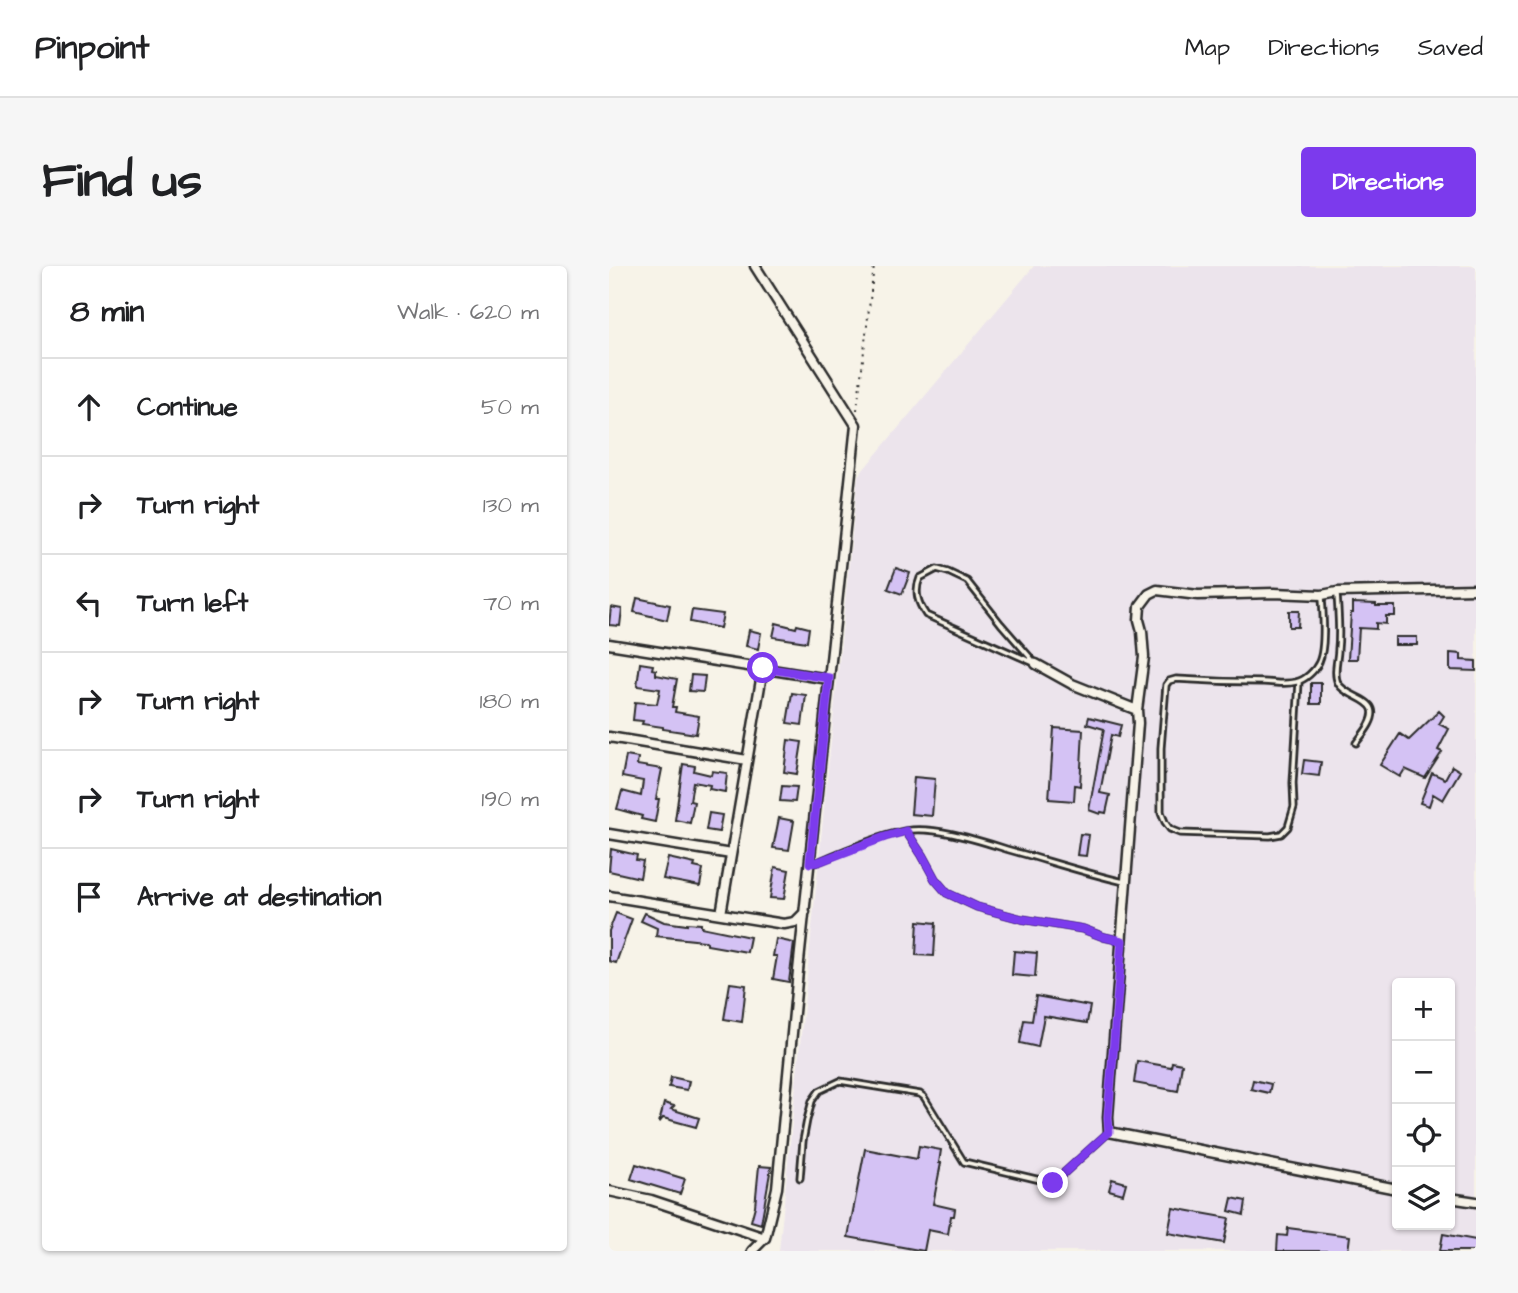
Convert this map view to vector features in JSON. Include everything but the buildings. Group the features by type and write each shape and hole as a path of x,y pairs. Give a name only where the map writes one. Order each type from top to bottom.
{"street":[{"path":"752,1251 765,1238 777,1188 856,425 755,266"},
{"path":"1392,1188 1109,1132 1137,710 1144,657 1140,606 1149,594 1157,590 1198,595 1322,595 1336,592 1476,589"},
{"path":"609,644 829,678"},
{"path":"1035,664 1072,684 1137,710"},
{"path":"721,914 763,668"},
{"path":"609,737 747,760"},
{"path":"609,834 731,854"},
{"path":"609,896 784,924 795,922 804,912"},
{"path":"609,1191 652,1200 765,1238"},
{"path":"1455,1199 1476,1202"}],"lane":[{"path":"937,569 967,581 1035,664 926,615 919,604 917,593 920,578 937,569"},
{"path":"1336,592 1338,684 1371,706 1373,712 1372,719 1356,743"},
{"path":"1299,682 1294,807 1288,827 1281,834 1271,836 1180,834 1170,829 1161,812 1161,748 1166,685 1176,679 1287,684 1299,682 1312,673 1321,658 1324,622 1322,595"},
{"path":"906,831 935,879 947,893 977,907 1022,919 1083,929 1122,941"},
{"path":"810,863 906,831 934,831 992,844 1097,876 1126,882"},
{"path":"800,1178 803,1141 812,1101 819,1091 839,1081 920,1094 964,1162 1053,1183 1109,1132"}],"path":[{"path":"856,425 874,266"}],"shaded area":[{"path":"1034,266 1476,266 1476,1251 779,1251 858,476"}],"route":[{"path":"763,668 829,678 810,863 906,831 935,879 947,893 977,907 1022,919 1083,929 1122,941 1109,1132 1053,1183"}]}
